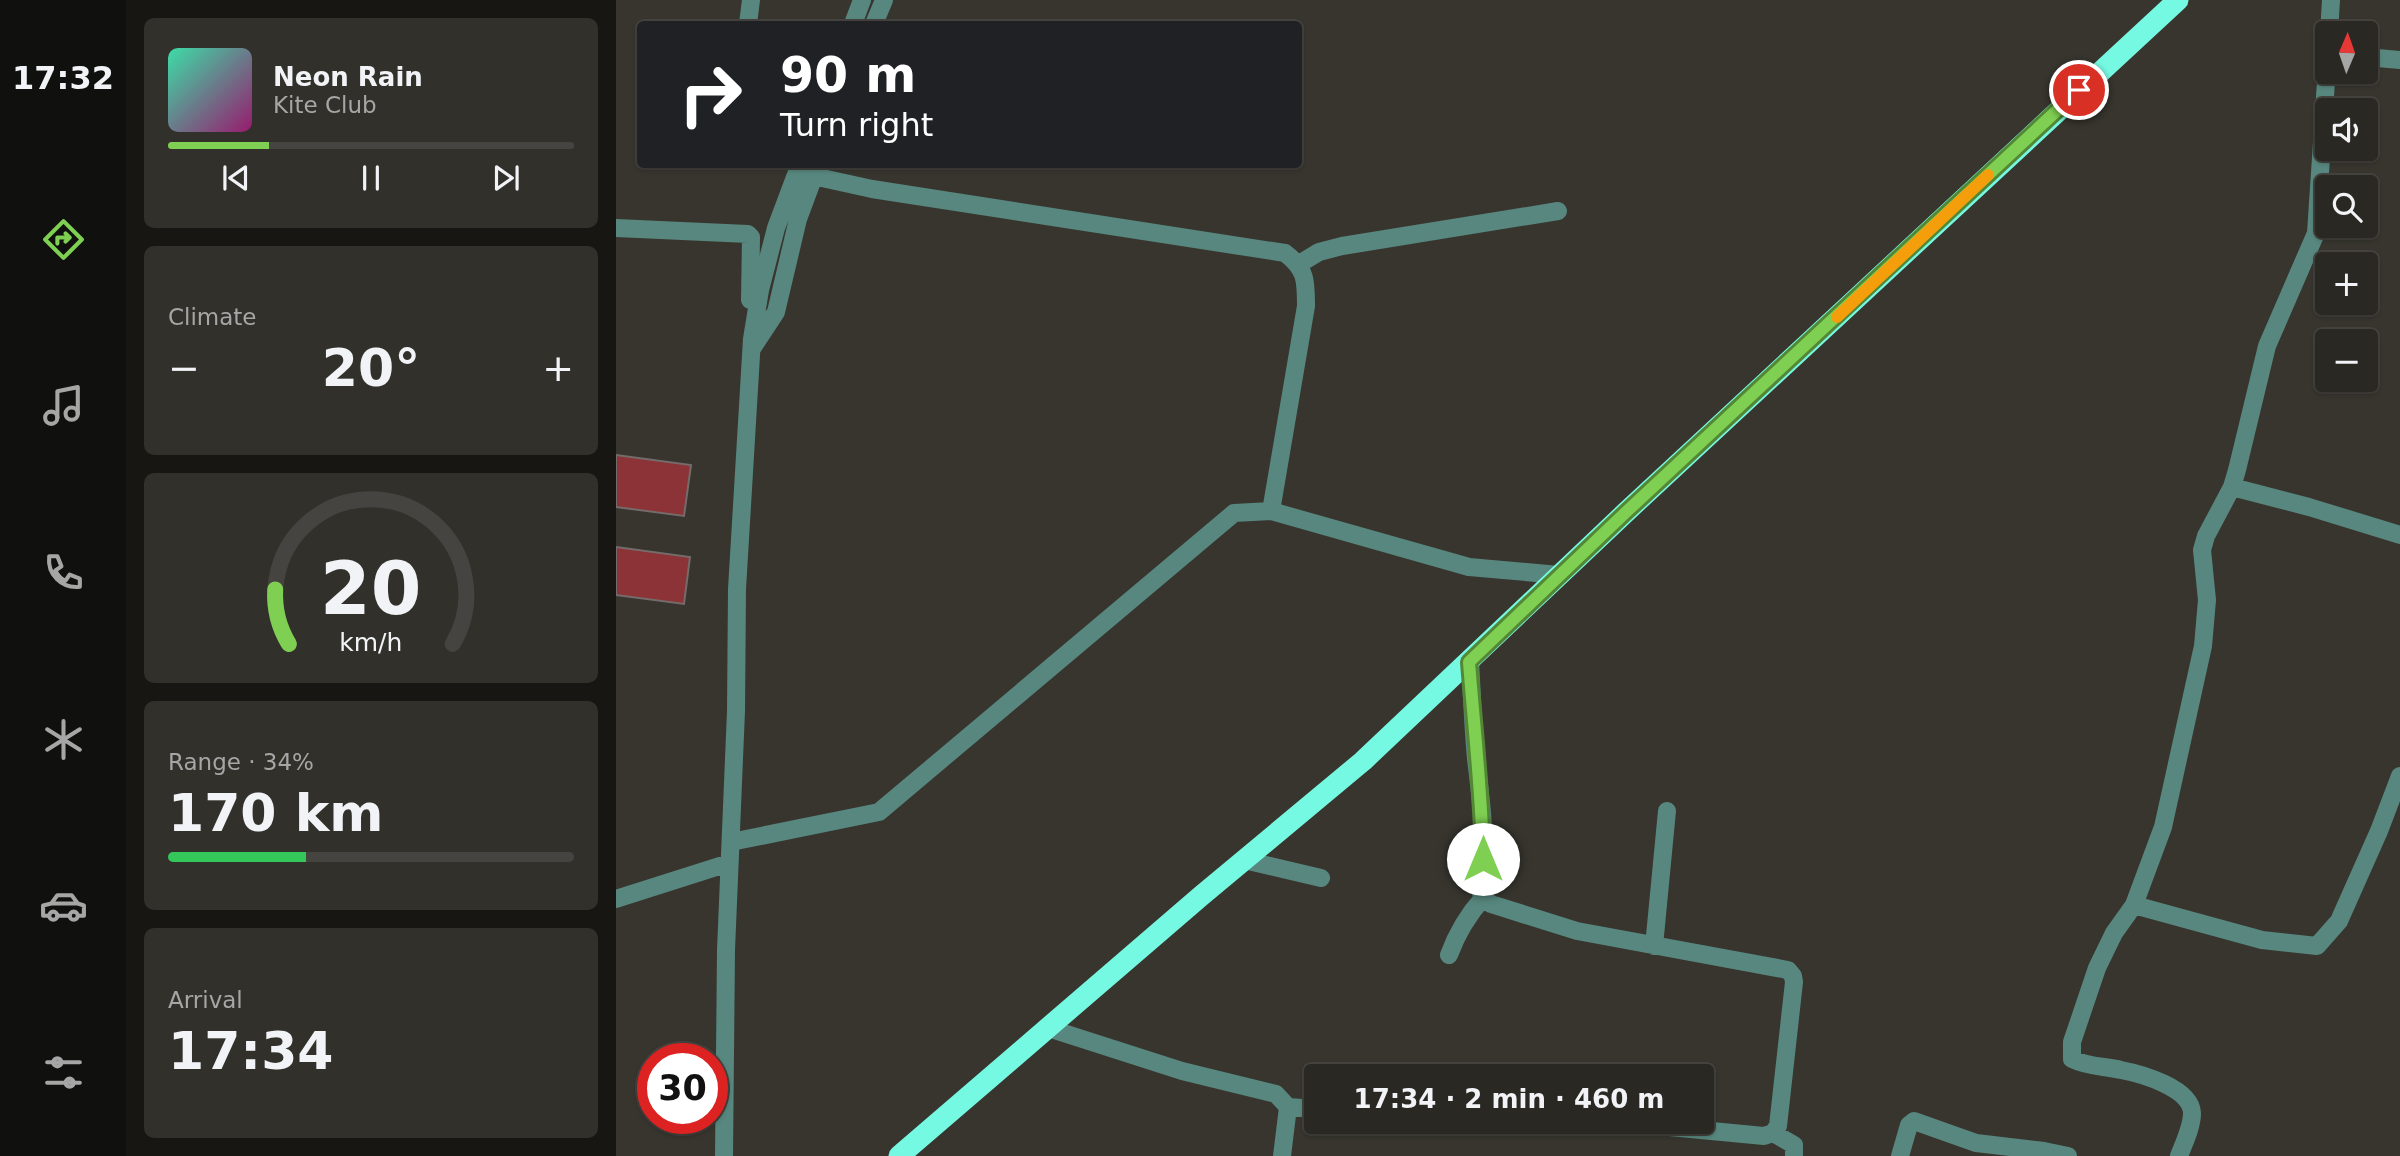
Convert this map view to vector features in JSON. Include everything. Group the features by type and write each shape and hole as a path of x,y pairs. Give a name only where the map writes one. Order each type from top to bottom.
{"highway":[{"path":"899,1156 1363,761 1559,575 2178,0"}],"street":[{"path":"748,21 751,0"},
{"path":"854,21 862,0"},
{"path":"875,21 884,0"},
{"path":"2330,21 2331,0"},
{"path":"2378,58 2400,60"},
{"path":"2179,1156 2192,1113 2188,1099 2174,1088 2122,1070 2081,1064 2073,1059 2072,1042 2097,968 2114,933 2134,905 2163,827 2203,646 2207,600 2202,550 2206,536 2232,487 2267,346 2316,233 2325,84"},
{"path":"810,168 872,189 1285,253 1299,264 1306,284 1306,306 1270,511"},
{"path":"751,345 760,290 776,228 810,168"},
{"path":"751,345 776,312 810,168"},
{"path":"1299,264 1319,252 1342,246 1558,211"},
{"path":"616,228 748,234 751,237 751,345 738,556 724,1156"},
{"path":"2232,487 2400,535"},
{"path":"731,842 879,812 1234,513 1270,511 1469,567 1559,575"},
{"path":"1469,662 1476,758 1483,809 1483,859 1479,891 1483,898 1491,904 1577,931 1788,970 1793,976 1778,1126 1773,1133 1764,1136 1714,1131"},
{"path":"2134,905 2262,940 2317,946 2340,921 2400,776"},
{"path":"1654,946 1667,811"},
{"path":"1244,860 1321,878"},
{"path":"616,899 729,863"},
{"path":"1448,955 1468,914 1483,898"},
{"path":"1048,1028 1182,1071 1276,1094 1288,1107 1304,1108"},
{"path":"1282,1156 1288,1107"},
{"path":"1900,1156 1909,1125 1914,1121 1975,1150 2044,1151 2068,1156"},
{"path":"1773,1133 1794,1145 1794,1156"}],"building":[{"path":"616,455 691,465 684,516 616,507"},
{"path":"616,547 690,557 684,604 616,595"}],"slow traffic":[{"path":"1837,317 1988,175"}],"route":[{"path":"1483,859 1483,809 1476,758 1469,662 2079,90"}]}
